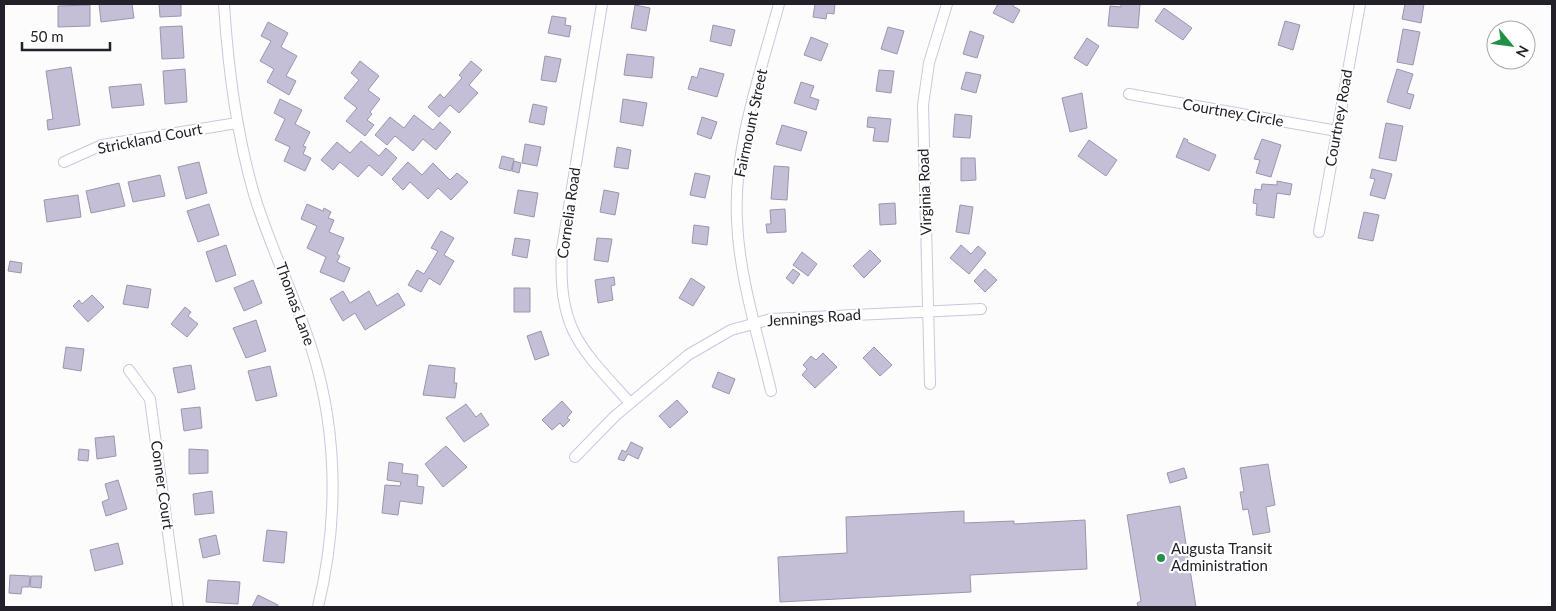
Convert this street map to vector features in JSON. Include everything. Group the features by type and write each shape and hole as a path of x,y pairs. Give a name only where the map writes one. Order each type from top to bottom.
{"street":[{"name":"Thomas Lane","path":"224,4 230,79 237,124 254,195 306,333 328,413 334,496 328,555 318,607"},
{"name":"Cornelia Road","path":"602,4 563,239 560,276 564,308 574,335 586,354 630,403"},
{"name":"Fairmount Street","path":"771,391 742,265 736,218 737,195 748,123 778,4"},
{"name":"Virginia Road","path":"930,384 930,311 923,105 929,63 947,4"},
{"name":"Courtney Road","path":"1319,232 1360,4"},
{"name":"Courtney Circle","path":"1129,94 1337,131"},
{"name":"Strickland Court","path":"64,162 102,145 237,124"},
{"name":"Jennings Road","path":"574,457 630,403 688,355 725,333 755,322 771,319 981,308"},
{"name":"Conner Court","path":"129,370 150,399 178,607"}],"building":[{"path":"99,4 132,4 134,18 101,22"},
{"path":"159,4 181,4 181,16 160,17"},
{"path":"815,4 835,4 834,14 827,13 826,19 813,17"},
{"path":"998,4 1014,4 1013,6 1020,10 1013,23 993,13"},
{"path":"1121,4 1140,4 1138,28 1108,26 1110,6 1121,7"},
{"path":"1405,4 1424,4 1421,23 1402,19"},
{"path":"90,5 90,26 58,27 58,6"},
{"path":"635,5 650,8 646,31 631,28"},
{"path":"1164,8 1192,28 1183,40 1155,21"},
{"path":"552,16 566,18 565,25 571,26 569,37 548,33"},
{"path":"1285,21 1300,25 1293,50 1278,45"},
{"path":"268,22 288,33 281,47 297,56 286,76 296,81 289,95 267,82 274,69 260,61 271,41 261,36"},
{"path":"713,25 735,30 731,46 710,41"},
{"path":"182,26 184,58 162,59 160,27"},
{"path":"888,27 904,31 897,54 881,49"},
{"path":"1403,29 1420,32 1413,65 1397,62"},
{"path":"970,31 984,36 977,58 963,54"},
{"path":"811,37 828,44 821,61 804,55"},
{"path":"1087,38 1099,46 1087,66 1074,58"},
{"path":"627,54 654,57 652,78 624,75"},
{"path":"545,56 561,59 556,82 541,80"},
{"path":"360,61 379,76 368,90 380,99 370,112 372,114 367,120 374,125 365,136 346,121 357,108 344,98 359,80 351,73"},
{"path":"471,61 482,70 469,85 478,93 459,113 450,105 439,117 428,107 440,94 444,98 462,78 459,75"},
{"path":"71,67 80,125 48,130 47,120 53,119 46,71"},
{"path":"700,68 724,74 717,97 688,89 692,76 697,78"},
{"path":"185,69 187,102 165,104 163,71"},
{"path":"1397,69 1413,74 1407,93 1414,95 1410,109 1387,102"},
{"path":"879,70 894,71 891,93 876,91"},
{"path":"966,72 981,75 976,93 961,89"},
{"path":"801,82 814,86 810,97 819,100 816,110 794,103"},
{"path":"141,84 144,105 112,108 109,87"},
{"path":"1082,93 1087,128 1070,132 1062,98"},
{"path":"280,99 302,110 295,124 310,132 303,146 306,147 303,154 311,158 305,171 284,161 290,147 275,140 285,119 274,113"},
{"path":"623,99 647,103 643,126 620,122"},
{"path":"533,104 547,107 544,125 529,122"},
{"path":"955,114 972,116 970,138 953,137"},
{"path":"414,115 433,130 440,122 451,132 436,150 423,139 413,151 395,136 387,145 375,135 390,117 404,128"},
{"path":"702,117 717,122 711,139 697,134"},
{"path":"868,117 891,119 888,142 873,141 875,128 867,127"},
{"path":"1386,123 1403,126 1396,161 1379,158"},
{"path":"782,125 807,132 801,151 776,144"},
{"path":"1184,138 1188,140 1187,142 1216,155 1209,171 1176,157"},
{"path":"1262,139 1281,145 1271,177 1256,173 1260,160 1254,159"},
{"path":"1089,140 1117,160 1106,176 1078,156"},
{"path":"361,141 379,156 386,148 397,158 382,176 369,165 358,177 340,162 333,170 321,160 337,142 350,153"},
{"path":"525,144 541,147 537,166 522,163"},
{"path":"617,147 631,150 628,169 614,167"},
{"path":"502,156 514,159 511,171 499,168"},
{"path":"961,158 975,158 976,180 961,181"},
{"path":"514,161 521,163 519,173 512,171"},
{"path":"199,162 207,193 186,199 178,167"},
{"path":"408,162 422,175 433,163 450,180 457,173 468,182 451,200 438,188 428,199 410,182 403,190 392,179"},
{"path":"774,166 789,167 787,200 771,199"},
{"path":"1372,169 1392,174 1385,199 1370,195 1375,179 1370,178"},
{"path":"695,173 710,176 705,198 690,195"},
{"path":"160,175 165,196 133,202 128,182"},
{"path":"1277,181 1292,184 1290,195 1277,193 1274,218 1256,215 1257,204 1253,203 1255,189 1261,190 1262,184 1277,185"},
{"path":"119,183 125,206 91,213 86,191"},
{"path":"518,190 538,193 534,217 514,213"},
{"path":"604,190 619,193 615,215 600,212"},
{"path":"78,195 81,217 47,222 44,200"},
{"path":"895,203 896,224 880,225 879,204"},
{"path":"209,204 219,235 198,242 187,211"},
{"path":"307,204 323,211 324,208 331,212 328,218 334,220 329,232 344,238 337,254 340,256 337,262 350,268 344,282 320,272 326,257 307,248 317,226 301,219"},
{"path":"960,205 973,207 969,234 956,232"},
{"path":"785,209 786,232 767,233 766,224 771,224 770,210"},
{"path":"1364,212 1379,215 1373,241 1358,238"},
{"path":"694,225 709,227 707,245 692,243"},
{"path":"441,231 454,238 444,255 454,261 440,285 429,278 421,292 408,285 417,270 424,274 438,251 431,248"},
{"path":"515,238 530,240 527,258 512,255"},
{"path":"597,238 612,239 608,262 594,260"},
{"path":"226,245 236,275 216,282 206,252"},
{"path":"961,245 971,254 978,246 986,253 969,274 950,258"},
{"path":"870,250 881,261 864,278 853,266"},
{"path":"802,252 817,264 808,276 793,265"},
{"path":"10,261 22,263 21,273 8,271"},
{"path":"793,269 800,274 793,284 786,278"},
{"path":"985,269 997,280 985,292 974,281"},
{"path":"614,277 615,285 611,286 613,300 598,303 595,280"},
{"path":"691,278 705,287 693,306 679,298"},
{"path":"253,280 262,303 244,311 234,288"},
{"path":"127,285 151,289 148,308 123,304"},
{"path":"514,288 530,288 530,312 514,312"},
{"path":"343,291 350,303 369,291 377,306 398,293 405,305 365,330 355,313 343,321 330,299"},
{"path":"92,295 104,307 88,322 73,306 79,300 82,304"},
{"path":"185,307 191,312 188,316 198,324 187,337 171,324"},
{"path":"256,320 266,351 246,358 233,328"},
{"path":"541,331 549,355 535,360 527,336"},
{"path":"66,347 84,349 81,371 63,368"},
{"path":"874,347 892,365 880,376 863,358"},
{"path":"823,353 837,367 815,388 802,375 807,369 803,365 811,356 816,360"},
{"path":"191,365 195,389 178,393 173,368"},
{"path":"429,365 455,368 454,383 457,383 455,398 423,395"},
{"path":"270,366 277,396 256,401 248,371"},
{"path":"718,372 735,379 729,394 712,387"},
{"path":"677,400 688,412 670,428 659,416"},
{"path":"562,401 572,412 567,418 570,420 563,427 560,423 552,430 542,420"},
{"path":"466,404 476,417 481,413 489,425 464,442 446,418"},
{"path":"200,407 202,428 184,431 181,409"},
{"path":"114,436 116,456 97,459 95,438"},
{"path":"631,442 643,448 638,459 628,454 624,461 618,459 622,450 626,452"},
{"path":"446,446 467,467 443,487 425,464"},
{"path":"79,449 89,450 88,461 78,460"},
{"path":"189,449 208,450 208,473 189,474"},
{"path":"389,462 403,464 402,473 418,475 417,486 424,487 422,504 400,501 398,515 382,513 385,485 400,486 401,482 387,480"},
{"path":"1268,464 1275,505 1266,507 1270,532 1253,535 1248,509 1243,510 1240,492 1244,492 1240,468"},
{"path":"1184,468 1187,478 1170,483 1167,473"},
{"path":"118,480 127,509 106,516 102,502 109,499 105,484"},
{"path":"212,491 214,513 195,515 193,494"},
{"name":"Augusta Transit Administration","path":"1180,506 1196,607 1138,607 1137,603 1141,601 1127,515"},
{"path":"964,511 964,523 1014,521 1014,524 1085,520 1087,569 970,575 971,592 780,602 778,557 847,553 846,517"},
{"path":"267,530 287,532 284,563 263,561"},
{"path":"216,535 220,554 203,558 199,539"},
{"path":"118,543 123,564 95,571 90,550"},
{"path":"10,575 30,576 29,587 22,587 21,594 9,593"},
{"path":"31,576 42,576 41,588 30,587"},
{"path":"208,580 240,582 238,604 206,602"},
{"path":"258,595 278,605 277,607 252,607"}],"place":[{"name":"Augusta Transit Administration","path":"1161,558"}]}
